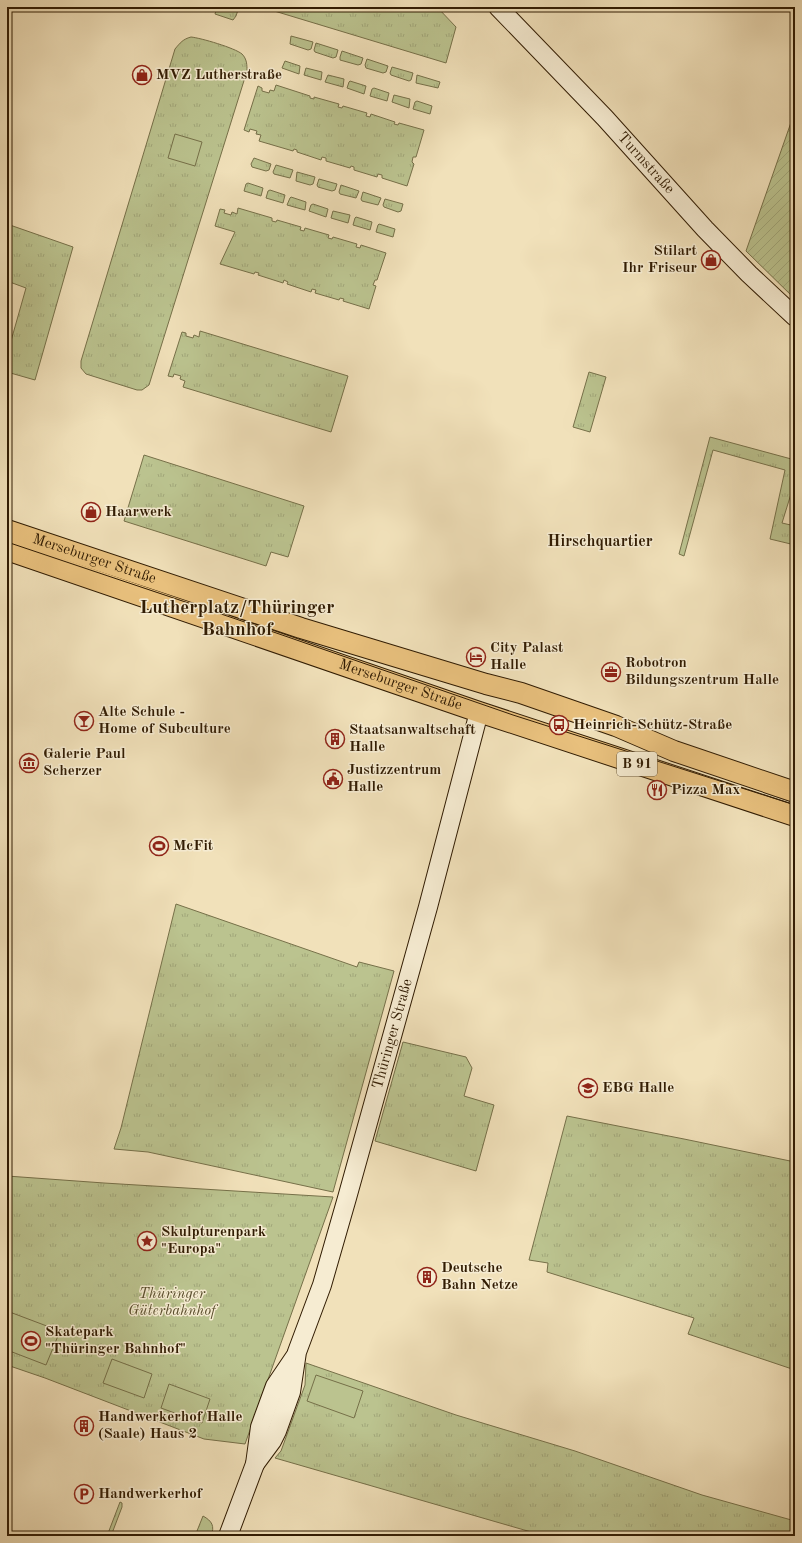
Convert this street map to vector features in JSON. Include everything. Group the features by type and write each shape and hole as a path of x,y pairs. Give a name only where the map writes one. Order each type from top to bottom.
{"main road":[{"name":"Merseburger Straße","path":"7,530 301,628 486,684 521,693 616,726 680,753 795,792"},
{"name":"Merseburger Straße","path":"7,550 479,712 795,816"},
{"path":"479,712 486,684"}],"street":[{"name":"Turmstraße","path":"498,7 605,118 705,229 795,318"},
{"name":"Thüringer Straße","path":"228,1536 255,1464 260,1427 275,1386 297,1352 323,1279 428,907 479,712"}],"green space":[{"path":"217,7 239,7 233,20 215,14"},
{"path":"272,7 437,7 456,27 446,63 271,10"},
{"path":"291,36 313,42 311,49 308,50 290,44"},
{"path":"191,37 218,44 242,54 247,64 247,71 149,385 142,390 137,390 86,374 81,368 81,361 175,49 184,40"},
{"path":"316,43 338,50 336,57 333,58 315,52 314,50"},
{"path":"342,51 363,58 361,64 358,65 340,60"},
{"path":"367,59 388,66 386,72 383,73 366,68 365,65"},
{"path":"285,61 300,66 299,74 282,68"},
{"path":"392,67 413,73 411,80 409,81 391,75 390,73"},
{"path":"306,68 322,72 321,80 304,75"},
{"path":"328,75 344,79 343,87 325,82"},
{"path":"417,75 440,82 438,88 416,83"},
{"path":"350,81 366,86 364,94 347,88"},
{"path":"276,85 310,96 310,98 314,99 314,97 339,104 338,107 342,108 343,106 367,113 366,116 370,117 371,114 395,122 394,124 398,125 399,123 424,130 416,157 413,157 412,162 414,164 407,186 382,178 382,175 378,174 377,177 354,170 354,167 351,166 350,168 326,161 326,158 322,157 321,160 297,152 297,150 294,149 293,151 259,141 261,135 256,134 257,131 250,129 249,132 244,130 258,86 262,88 262,91 269,93 270,90 274,91"},
{"path":"374,88 389,93 387,101 370,96 372,89"},
{"path":"394,95 410,99 409,108 392,102"},
{"path":"417,101 432,106 430,114 413,109 415,102"},
{"path":"795,111 795,299 746,251"},
{"path":"175,134 202,142 195,166 168,158"},
{"path":"254,158 271,164 269,170 266,171 252,167 251,164"},
{"path":"276,165 293,170 290,178 274,174 273,172"},
{"path":"297,172 315,177 313,184 310,185 296,181"},
{"path":"319,179 337,184 335,190 332,191 318,187 317,185"},
{"path":"248,183 263,188 261,196 244,191 246,184"},
{"path":"341,185 359,191 356,198 340,194 339,192"},
{"path":"270,190 285,195 283,203 266,198 268,191"},
{"path":"363,192 381,198 378,205 362,201 361,199"},
{"path":"291,197 306,202 305,210 287,205"},
{"path":"385,199 403,204 401,211 398,212 384,207 383,205"},
{"path":"313,204 328,209 326,217 309,211 311,205"},
{"path":"238,208 272,218 272,221 276,222 277,220 301,227 300,230 304,231 305,228 329,235 328,238 332,239 333,237 357,244 356,247 360,248 361,245 386,253 377,280 375,280 373,285 376,286 369,309 343,301 344,299 340,298 339,300 315,293 316,290 312,289 311,292 287,284 288,282 284,280 283,283 258,275 259,273 255,272 254,274 220,264 235,232 215,226 220,209 225,210 224,213 231,215 232,212 237,214"},
{"path":"333,211 350,215 348,223 331,218"},
{"path":"356,217 372,222 370,230 353,225"},
{"path":"7,224 73,247 35,380 7,372 7,355 26,288 7,281"},
{"path":"379,224 395,229 393,237 376,232"},
{"path":"200,331 348,376 331,432 183,387 185,381 180,379 181,376 174,374 173,377 168,376 182,332 186,333 186,336 193,338 194,335 199,337"},
{"path":"589,372 606,377 590,432 573,427"},
{"path":"710,437 795,460 795,481 782,523 795,526 795,545 770,539 785,470 713,450 684,556 679,554"},
{"path":"144,455 304,506 288,557 271,552 266,566 124,521"},
{"path":"176,904 357,967 359,962 394,971 333,1192 148,1152 114,1149 121,1128"},
{"path":"403,1042 466,1057 472,1068 464,1096 494,1105 476,1171 375,1141"},
{"path":"567,1116 795,1162 795,1370 688,1334 694,1318 547,1272 548,1263 529,1260"},
{"name":"Thüringer Güterbahnhof","path":"7,1176 333,1197 245,1444 204,1439 7,1365"},
{"name":"Skatepark \"Thüringer Bahnhof\"","path":"7,1311 60,1331 46,1365 7,1350"},
{"path":"112,1359 152,1374 144,1398 103,1383"},
{"path":"306,1363 456,1415 575,1451 702,1495 795,1521 795,1536 596,1536 585,1533 584,1536 545,1536 275,1458 281,1451 305,1385"},
{"path":"316,1375 363,1391 354,1418 307,1401"},
{"path":"169,1384 210,1399 202,1423 161,1408"},
{"path":"120,1502 122,1503 122,1507 111,1536 107,1536"},
{"path":"203,1516 212,1524 213,1529 211,1536 195,1536"}],"tram line":[{"path":"7,542 233,618 513,715 795,805"}],"place":[{"name":"MVZ Lutherstraße","path":"142,75"},
{"name":"Stilart Ihr Friseur","path":"711,260"},
{"name":"Haarwerk","path":"91,512"},
{"name":"City Palast Halle","path":"476,657"},
{"name":"Robotron Bildungszentrum Halle","path":"611,672"},
{"name":"Alte Schule - Home of Subculture","path":"84,721"},
{"name":"Heinrich-Schütz-Straße","path":"559,725"},
{"name":"Staatsanwaltschaft Halle","path":"335,739"},
{"name":"Galerie Paul Scherzer","path":"29,763"},
{"name":"Justizzentrum Halle","path":"333,779"},
{"name":"Pizza Max","path":"657,790"},
{"name":"McFit","path":"159,846"},
{"name":"EBG Halle","path":"588,1088"},
{"name":"Skulpturenpark \"Europa\"","path":"147,1241"},
{"name":"Deutsche Bahn Netze","path":"427,1277"},
{"name":"Skatepark \"Thüringer Bahnhof\"","path":"31,1341"},
{"name":"Handwerkerhof Halle (Saale) Haus 2","path":"84,1426"},
{"name":"Handwerkerhof","path":"84,1494"}],"district":[{"name":"Hirschquartier","path":"600,542"},
{"name":"Lutherplatz/Thüringer Bahnhof","path":"237,619"}]}
